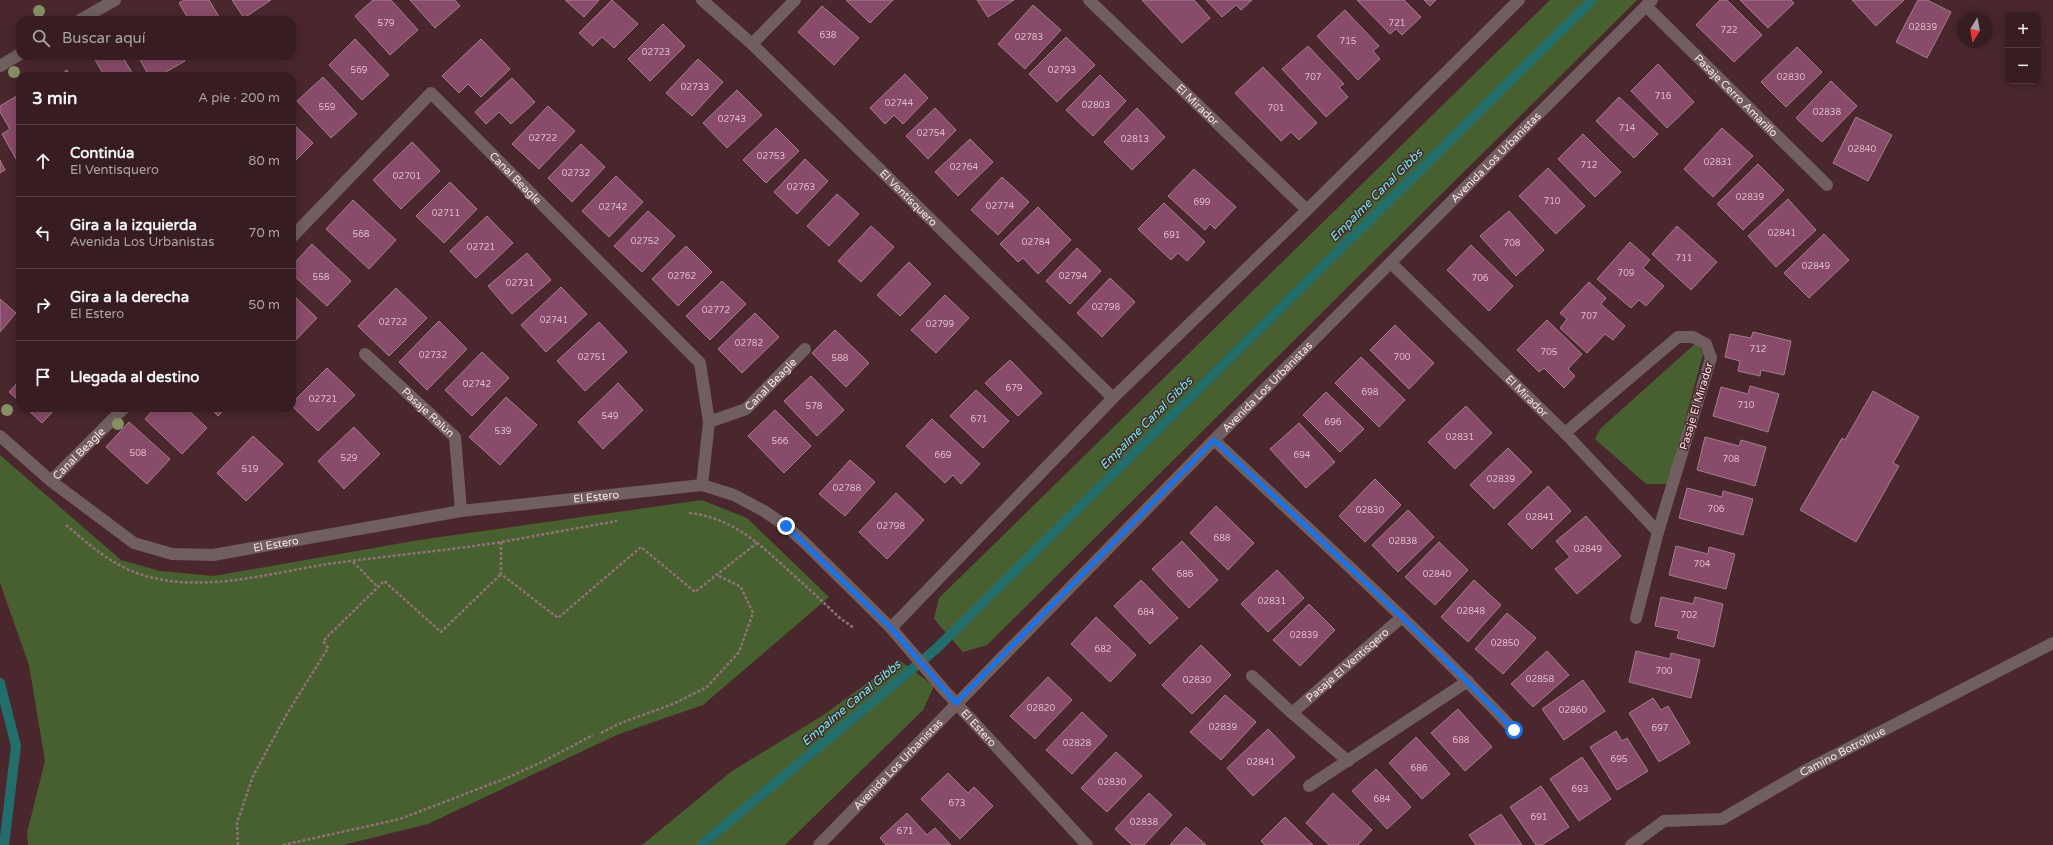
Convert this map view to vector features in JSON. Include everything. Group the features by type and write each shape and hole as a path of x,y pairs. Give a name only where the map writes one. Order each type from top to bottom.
{"street":[{"path":"87,16 115,0"},
{"name":"El Ventisquero","path":"702,0 752,44 1113,398"},
{"path":"752,44 796,0"},
{"name":"El Mirador","path":"1089,0 1307,210"},
{"path":"891,628 1113,398 1307,210 1519,0"},
{"name":"Pasaje Cerro Amarillo","path":"1649,3 1826,185"},
{"name":"Avenida Los Urbanistas","path":"819,845 1214,440 1649,3"},
{"path":"0,66 16,56"},
{"name":"Canal Beagle","path":"296,233 431,92 700,363 709,422 702,485"},
{"name":"El Mirador","path":"1391,263 1565,433 1658,532"},
{"name":"Pasaje El Mirador","path":"1565,433 1678,337 1694,337 1706,344 1711,358 1658,532 1636,618"},
{"name":"Canal Beagle","path":"709,422 746,409 805,349"},
{"name":"Pasaje Ralún","path":"365,354 455,437 461,511"},
{"name":"Canal Beagle","path":"51,481 120,412"},
{"name":"El Estero","path":"0,436 51,481 134,543 172,554 213,555 461,511 702,485 734,495 764,511 786,526 891,628 944,690 1087,845"},
{"path":"1214,440 1402,617 1468,681 1514,730"},
{"name":"Pasaje El Ventisqero","path":"1292,713 1402,617"},
{"name":"Camino Botrolhue","path":"1631,845 1664,821 1722,819 1808,769 2053,643"},
{"path":"1252,676 1348,761"},
{"path":"1309,786 1468,681"}],"path":[{"path":"687,512 717,519 739,529 758,542 841,619 854,628"},
{"path":"65,524 100,555 137,573 156,579 184,583 213,583 501,542 624,519"},
{"path":"238,845 236,823 253,776 288,712 328,648 323,641 384,581 440,632 501,574 501,542"},
{"path":"501,574 558,618 641,547 695,592 758,542"},
{"path":"353,562 378,587"},
{"path":"602,733 621,722 673,704 707,687 739,652 753,613 741,587 717,575"},
{"path":"283,845 400,818 509,777 544,761 593,735"}],"green space":[{"path":"1550,0 1637,0 987,645 963,652 934,619 939,598"},
{"path":"1697,342 1703,354 1668,484 1646,484 1595,439 1601,428"},
{"path":"0,455 121,560 160,571 214,576 419,540 702,500 747,518 829,597 703,705 619,734 428,824 343,845 28,845 27,833 45,761 29,665 0,583"},
{"path":"899,660 934,686 923,710 785,845 642,845 732,771 822,716"}],"building":[{"path":"184,0 209,0 219,16 187,16 179,3"},
{"path":"232,0 271,0 247,16 243,16"},
{"path":"373,0 391,0 418,30 390,55 355,16"},
{"path":"410,0 455,0 460,6 435,28"},
{"path":"565,0 599,0 584,17"},
{"path":"612,0 638,24 614,48 602,37 593,46 579,33"},
{"path":"846,0 893,0 870,23"},
{"path":"977,0 1014,0 988,17"},
{"path":"1142,0 1194,0 1210,18 1182,43"},
{"path":"1206,0 1252,0 1241,10 1236,5 1222,17"},
{"path":"1357,0 1404,0 1421,17 1402,35 1396,29 1390,34"},
{"path":"1424,0 1436,0 1430,6"},
{"path":"1720,0 1727,0 1762,35 1734,62 1696,25"},
{"path":"1740,0 1791,0 1794,3 1768,28"},
{"path":"1852,0 1904,0 1876,26"},
{"path":"1918,0 1927,0 1951,12 1927,58 1896,42"},
{"path":"1033,5 1061,30 1025,69 998,44"},
{"path":"822,6 859,38 834,65 798,32"},
{"path":"1345,10 1379,46 1373,51 1380,59 1358,80 1317,36"},
{"path":"663,24 685,46 650,81 628,59"},
{"path":"1066,37 1095,65 1057,102 1029,74"},
{"path":"355,39 389,75 362,100 329,65"},
{"path":"481,39 510,69 481,97 468,84 459,93 442,76"},
{"path":"1308,46 1344,84 1339,87 1348,97 1326,117 1282,69"},
{"path":"1797,47 1822,72 1786,107 1761,82"},
{"path":"698,59 723,82 692,116 666,93"},
{"path":"95,60 124,60 132,72 102,72"},
{"path":"140,60 185,61 166,72 147,72"},
{"path":"1658,64 1694,102 1667,128 1631,91"},
{"path":"1263,67 1317,123 1299,140 1291,132 1281,141 1235,93"},
{"path":"905,74 928,98 903,124 894,115 885,124 870,108"},
{"path":"1100,75 1126,101 1093,136 1066,110"},
{"path":"323,77 357,114 331,138 297,101"},
{"path":"512,78 535,102 511,124 499,112 486,124 475,112"},
{"path":"1831,81 1857,106 1822,142 1796,118"},
{"path":"737,90 762,115 727,148 703,123"},
{"path":"16,96 16,159 2,134 10,129 0,112 0,106"},
{"path":"1619,97 1658,134 1634,158 1596,121"},
{"path":"548,106 575,131 539,169 512,144"},
{"path":"935,108 956,130 928,159 906,136"},
{"path":"1137,108 1165,137 1132,170 1104,142"},
{"path":"1856,117 1892,135 1868,181 1833,163"},
{"path":"296,127 313,143 296,160"},
{"path":"776,128 799,151 766,183 743,160"},
{"path":"1722,128 1753,156 1713,197 1684,169"},
{"path":"1583,134 1621,172 1595,197 1558,159"},
{"path":"970,139 993,162 958,196 935,172"},
{"path":"412,142 440,171 401,209 373,180"},
{"path":"581,144 605,167 572,202 548,178"},
{"path":"805,159 828,181 797,214 774,192"},
{"path":"0,160 5,170 0,173"},
{"path":"1758,164 1784,190 1743,230 1717,204"},
{"path":"1548,168 1585,206 1556,234 1519,196"},
{"path":"1194,169 1236,207 1215,229 1210,224 1205,230 1168,196"},
{"path":"616,176 643,202 609,237 582,211"},
{"path":"1002,177 1029,202 998,235 971,210"},
{"path":"450,182 477,209 444,243 416,216"},
{"path":"837,194 859,214 829,246 807,226"},
{"path":"1788,199 1816,230 1776,267 1748,236"},
{"path":"353,200 396,240 369,269 326,229"},
{"path":"1164,203 1205,242 1187,261 1178,253 1171,260 1138,229"},
{"path":"1038,207 1071,240 1038,274 1023,258 1018,262 1000,244"},
{"path":"648,211 675,236 642,272 614,246"},
{"path":"1509,211 1544,250 1516,276 1480,236"},
{"path":"487,216 513,243 476,278 450,251"},
{"path":"871,226 894,247 861,282 838,261"},
{"path":"1677,226 1717,262 1691,290 1652,254"},
{"path":"1824,234 1849,260 1809,298 1784,273"},
{"path":"1630,242 1650,260 1643,268 1664,286 1646,306 1639,300 1631,308 1597,279"},
{"path":"312,244 351,281 327,306 296,278 296,262"},
{"path":"1471,245 1513,286 1489,311 1447,270"},
{"path":"686,246 712,272 678,306 652,279"},
{"path":"1077,248 1101,271 1070,304 1046,281"},
{"path":"527,253 551,280 512,314 488,286"},
{"path":"909,262 931,284 900,316 877,295"},
{"path":"1110,278 1135,302 1102,337 1077,313"},
{"path":"722,281 746,304 710,340 686,316"},
{"path":"1589,282 1606,298 1601,304 1625,326 1613,340 1605,334 1587,353 1560,328 1567,319 1560,313"},
{"path":"561,287 587,314 546,352 521,325"},
{"path":"396,288 427,318 389,356 358,326"},
{"path":"945,295 969,318 936,353 911,330"},
{"path":"296,298 317,318 296,340"},
{"path":"0,299 16,313 0,332"},
{"path":"755,313 779,337 742,373 718,349"},
{"path":"1547,320 1582,354 1568,369 1575,376 1564,388 1544,368 1539,372 1517,350"},
{"path":"439,321 467,349 427,390 399,362"},
{"path":"599,322 627,352 585,391 557,361"},
{"path":"1395,325 1434,363 1409,389 1370,350"},
{"path":"835,330 869,363 846,387 812,353"},
{"path":"1753,332 1791,341 1784,375 1761,370 1760,376 1738,371 1740,361 1725,357 1730,334 1751,338"},
{"path":"482,352 509,378 472,416 445,390"},
{"path":"1361,357 1405,400 1379,427 1335,383"},
{"path":"1010,360 1042,393 1018,416 985,383"},
{"path":"327,368 355,395 318,431 296,410 296,399"},
{"path":"811,376 844,410 817,436 784,401"},
{"path":"618,383 643,410 603,449 578,422"},
{"path":"16,384 16,398 9,392"},
{"path":"1750,386 1779,394 1768,432 1713,416 1721,387 1748,394"},
{"path":"976,390 1009,421 983,448 950,416"},
{"path":"1873,391 1919,417 1893,463 1899,466 1856,542 1800,510 1842,438 1845,440"},
{"path":"1326,392 1364,429 1340,452 1303,415"},
{"path":"506,397 537,425 500,465 469,437"},
{"path":"1466,406 1492,433 1455,469 1428,442"},
{"path":"775,410 811,446 784,473 748,436"},
{"path":"30,412 52,412 42,423"},
{"path":"151,412 190,412 207,428 182,454 145,419"},
{"path":"214,412 222,412 218,416"},
{"path":"932,419 980,464 961,484 953,475 945,483 906,446"},
{"path":"129,422 170,459 147,484 106,447"},
{"path":"1299,423 1335,462 1306,488 1270,449"},
{"path":"354,427 380,454 344,489 318,461"},
{"path":"253,436 283,464 246,501 217,473"},
{"path":"1705,437 1739,446 1741,440 1766,447 1755,486 1697,470"},
{"path":"1508,448 1532,472 1494,509 1470,485"},
{"path":"850,460 875,482 845,516 819,494"},
{"path":"1375,479 1401,505 1365,542 1339,516"},
{"path":"1548,486 1571,511 1532,549 1508,524"},
{"path":"1687,488 1722,497 1723,491 1753,499 1743,535 1679,518"},
{"path":"896,493 924,520 887,559 859,532"},
{"path":"1216,506 1254,543 1228,570 1190,533"},
{"path":"1408,510 1434,537 1398,572 1372,545"},
{"path":"1586,516 1621,556 1577,594 1555,569 1570,557 1556,541"},
{"path":"1182,541 1218,580 1189,608 1152,569"},
{"path":"1439,542 1468,570 1435,605 1405,577"},
{"path":"1676,546 1708,554 1709,547 1735,554 1726,589 1669,575"},
{"path":"1277,570 1304,598 1268,632 1241,604"},
{"path":"1141,580 1178,618 1150,644 1114,606"},
{"path":"1474,580 1501,605 1468,642 1441,617"},
{"path":"1661,597 1693,604 1695,597 1723,604 1714,647 1677,638 1679,631 1655,626"},
{"path":"1309,604 1335,630 1300,666 1273,640"},
{"path":"1507,613 1536,638 1503,674 1475,649"},
{"path":"1096,617 1136,655 1110,682 1071,644"},
{"path":"1201,645 1231,675 1192,714 1162,685"},
{"path":"1547,651 1569,675 1533,707 1511,684"},
{"path":"1636,651 1670,659 1671,653 1700,660 1691,698 1629,682"},
{"path":"1048,677 1072,700 1035,739 1010,716"},
{"path":"1583,680 1605,711 1564,740 1542,709"},
{"path":"1225,695 1256,722 1221,760 1190,732"},
{"path":"1653,698 1661,710 1668,706 1690,743 1659,762 1629,713"},
{"path":"1458,709 1492,747 1465,771 1431,733"},
{"path":"1082,712 1107,736 1072,774 1046,750"},
{"path":"1268,729 1295,757 1253,796 1227,768"},
{"path":"1616,731 1622,741 1627,738 1648,771 1617,790 1590,747"},
{"path":"1416,737 1450,774 1422,799 1389,763"},
{"path":"1116,752 1142,776 1107,812 1081,788"},
{"path":"1582,757 1611,799 1579,821 1550,779"},
{"path":"1376,769 1411,807 1387,829 1352,791"},
{"path":"948,773 968,793 974,787 993,806 960,839 921,799"},
{"path":"1541,786 1569,827 1542,845 1536,845 1510,807"},
{"path":"1149,793 1172,815 1144,845 1132,845 1115,829"},
{"path":"1333,793 1372,830 1358,845 1329,845 1306,823"},
{"path":"907,813 927,835 935,828 951,845 886,845 880,838"},
{"path":"1501,814 1522,845 1476,845 1469,835"},
{"path":"1285,817 1313,845 1265,845 1261,841"},
{"path":"1186,827 1206,845 1170,845"}],"waterway":[{"name":"Empalme Canal Gibbs","path":"701,845 936,649 1592,0"},
{"name":"Empalme Canal Gibbs","path":"0,683 16,746 4,845"}],"route":[{"path":"786,526 858,594 891,628 956,703 1214,440 1402,617 1468,681 1514,730"}]}
